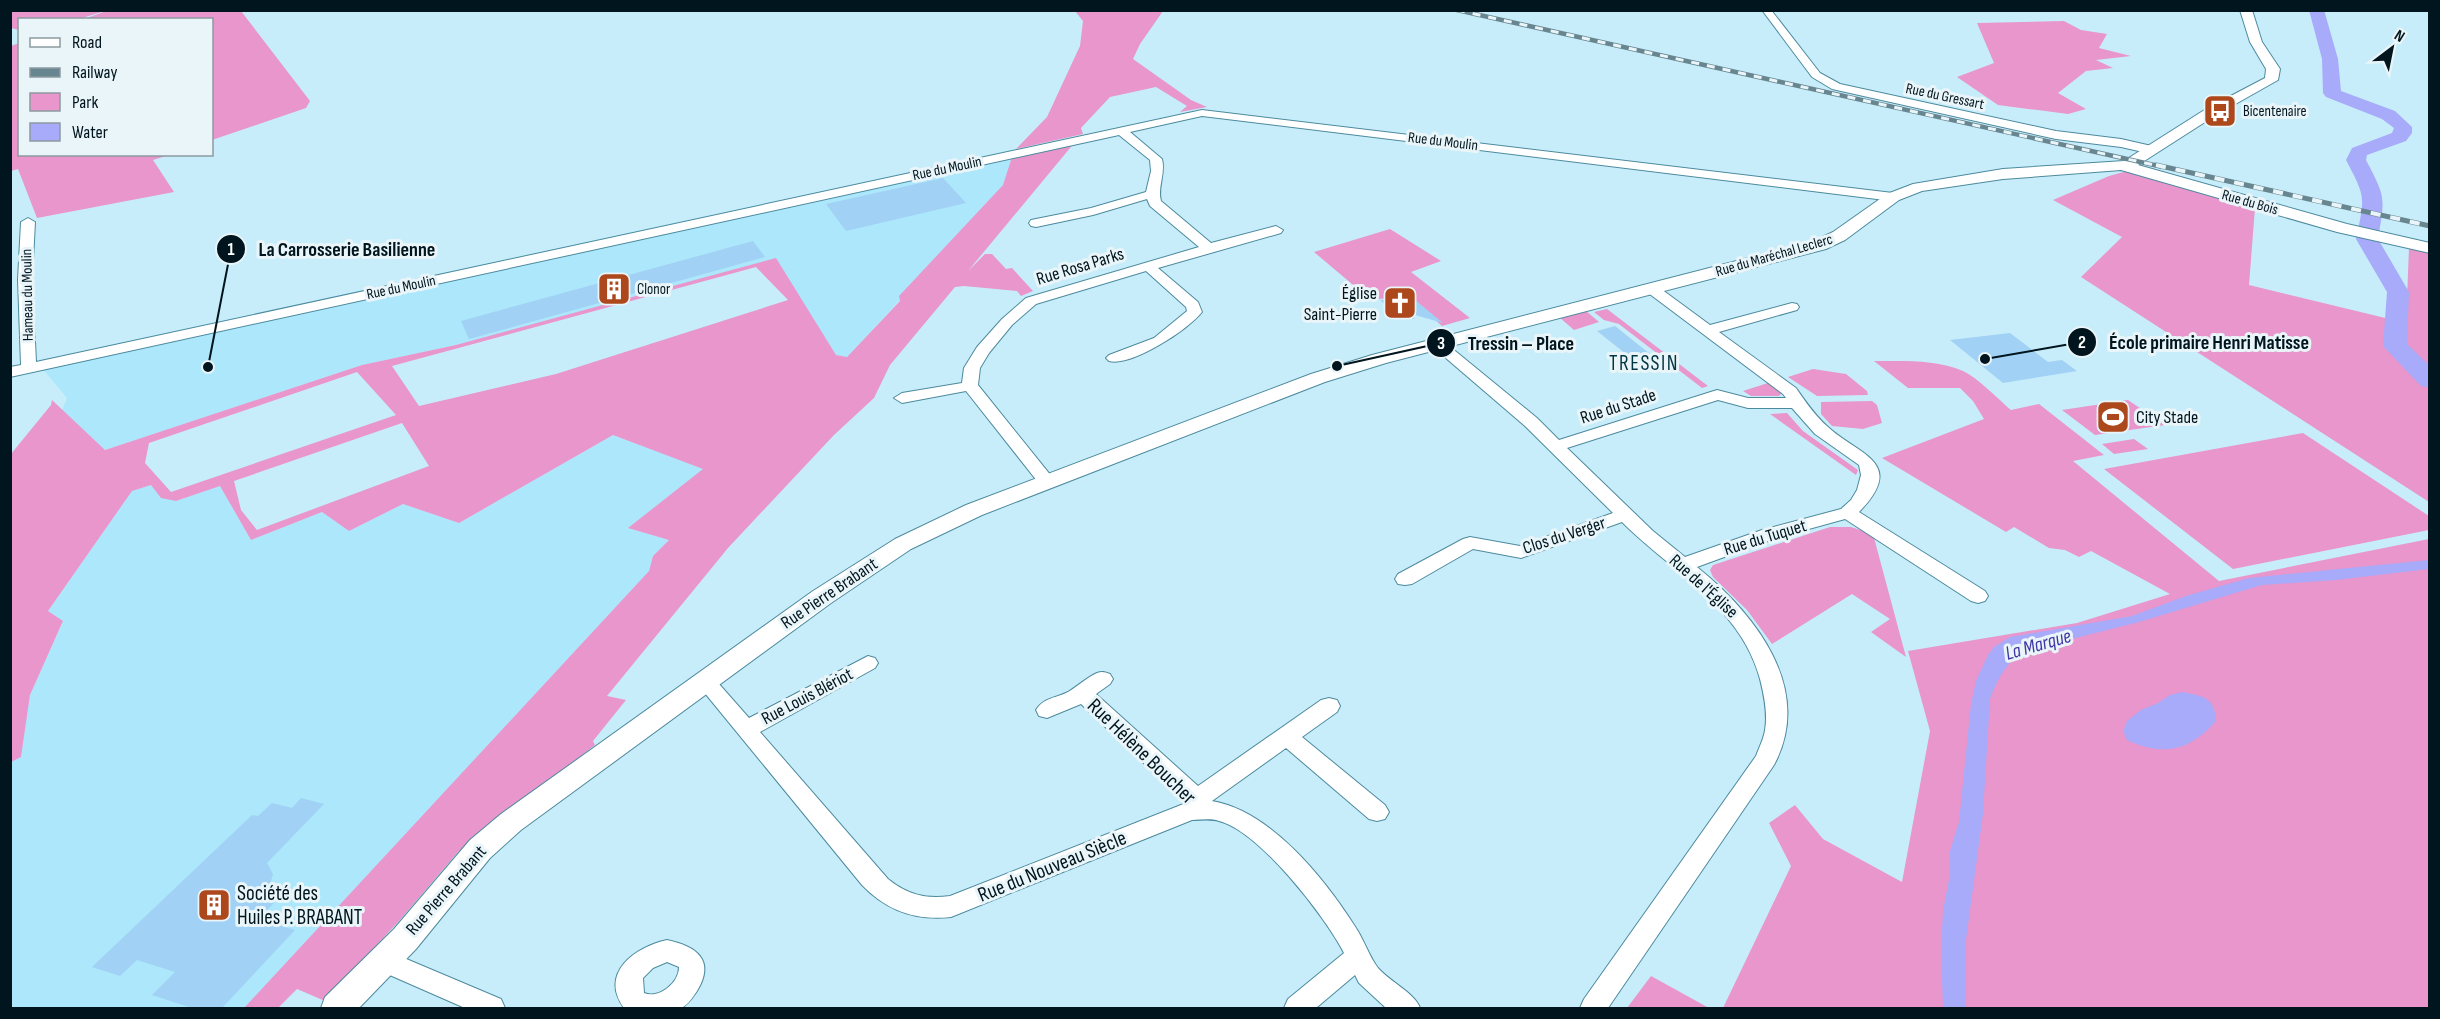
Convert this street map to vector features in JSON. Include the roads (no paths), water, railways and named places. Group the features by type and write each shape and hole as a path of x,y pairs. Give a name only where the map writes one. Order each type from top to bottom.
{"street":[{"name":"Rue du Gressart","path":"1766,10 1816,75 1836,87 2056,135 2121,143 2152,150"},
{"path":"2123,166 2134,163 2211,112 2265,84 2273,77 2274,69 2256,42 2246,10"},
{"name":"Rue du Moulin","path":"10,372 1191,114 1212,112 1893,197"},
{"path":"1120,130 1156,159 1159,171 1152,194 1157,206 1209,248"},
{"name":"Rue du Maréchal Leclerc","path":"1431,346 1828,242 1893,197 1926,185 1979,177 2123,166"},
{"name":"Rue du Bois","path":"2123,166 2350,230 2430,248"},
{"path":"1036,223 1082,214 1152,194"},
{"name":"Hameau du Moulin","path":"28,222 25,280 29,368"},
{"name":"Rue Rosa Parks","path":"970,386 970,375 975,363 1011,317 1025,305 1045,296 1276,230"},
{"path":"1114,358 1159,341 1195,312 1193,305 1148,266"},
{"path":"1652,289 1790,391 1796,403 1807,412 1821,430 1862,457 1870,466 1869,478 1861,501 1848,513 1978,596"},
{"path":"1708,330 1792,307"},
{"name":"Rue de l'Église","path":"1431,346 1557,446 1625,515 1720,596 1754,637 1773,681 1777,710 1776,730 1766,759 1593,1008"},
{"name":"Rue Pierre Brabant","path":"337,1008 385,961 464,867 495,836 705,681 841,584 897,548 974,510 1300,384 1368,362 1431,346"},
{"path":"902,398 970,386 1047,482"},
{"name":"Rue du Stade","path":"1557,446 1717,395 1749,403 1796,403"},
{"name":"Rue du Tuquet","path":"1683,565 1769,534 1848,513"},
{"name":"Clos du Verger","path":"1405,579 1470,543 1521,552 1625,515"},
{"name":"Rue Louis Blériot","path":"747,729 868,663"},
{"name":"Rue Hélène Boucher","path":"1047,710 1082,693 1103,679"},
{"name":"Rue du Nouveau Siècle","path":"705,681 882,890 898,901 920,908 951,906 1180,814 1199,804 1242,820 1299,870 1328,905 1375,984 1407,1008"},
{"name":"Rue Hélène Boucher","path":"1082,693 1199,804"},
{"path":"1199,804 1329,706"},
{"path":"1287,736 1377,812"},
{"path":"1297,1008 1358,957"},
{"path":"385,961 492,1008"}],"water":[{"name":"La Marque","path":"2429,560 2429,569 2336,580 2262,585 2018,655 2001,675 1990,699 1983,814 1966,940 1966,1008 1943,1008 1941,950 1950,851 1959,822 1971,704 1976,681 1994,647 2010,637 2132,616 2186,596 2249,578"},
{"path":"2182,692 2202,697 2211,703 2216,721 2206,731 2186,745 2175,748 2152,748 2127,740 2123,731 2127,721 2141,710 2170,695"}],"waterway":[{"name":"La Marque","path":"2316,10 2330,59 2332,93 2350,102 2389,115 2403,127 2403,133 2399,137 2359,152 2356,160 2372,190 2374,201 2367,239 2398,292 2395,346 2430,381"}],"railway":[{"path":"1457,10 2163,167"},
{"path":"2156,165 2430,226"}],"place":[{"name":"Bicentenaire","path":"2220,111"},
{"name":"Clonor","path":"614,289"},
{"name":"Église Saint-Pierre","path":"1400,303"},
{"name":"École primaire Henri Matisse","path":"1985,359"},
{"name":"Tressin – Place","path":"1337,366"},
{"name":"La Carrosserie Basilienne","path":"208,367"},
{"name":"City Stade","path":"2113,417"},
{"name":"Société des Huiles P. BRABANT","path":"214,905"}],"district":[{"name":"TRESSIN","path":"1644,363"}]}
